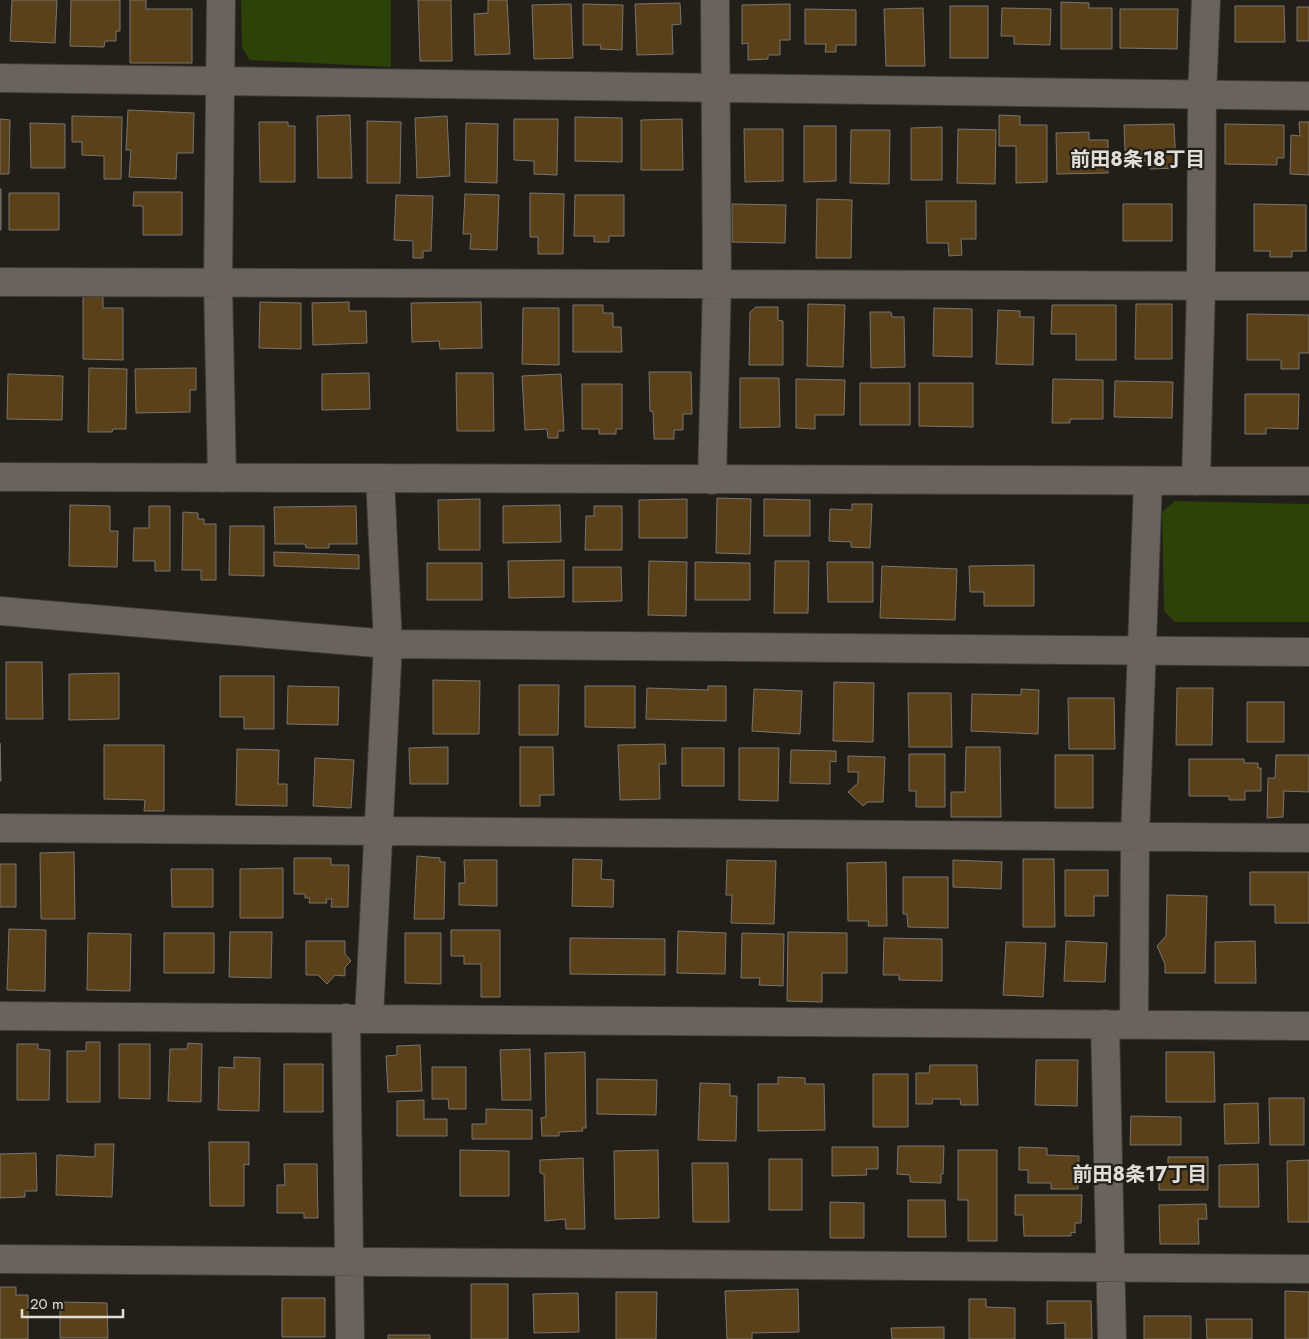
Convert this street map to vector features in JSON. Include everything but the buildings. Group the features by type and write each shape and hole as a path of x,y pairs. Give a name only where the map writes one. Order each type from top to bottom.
{"street":[{"path":"221,0 218,283 222,478"},
{"path":"712,480 718,284 714,0"},
{"path":"1196,481 1201,286 1202,95 1206,0"},
{"path":"0,78 1309,96"},
{"path":"0,282 1309,286"},
{"path":"0,477 1309,481"},
{"path":"350,1339 350,1262 358,1018 380,831 388,644 380,478"},
{"path":"1134,1024 1135,837 1148,481"},
{"path":"0,611 388,644 1309,652"},
{"path":"0,828 1309,838"},
{"path":"0,1016 1309,1026"},
{"path":"1105,1024 1112,1339"},
{"path":"0,1259 1309,1269"}],"green space":[{"path":"241,0 391,0 391,67 250,60 242,48"},
{"path":"1175,501 1309,504 1309,622 1175,622 1164,611 1162,512"}],"district":[{"name":"前田8条18丁目","path":"1138,159"},
{"name":"前田8条17丁目","path":"1140,1174"}]}
